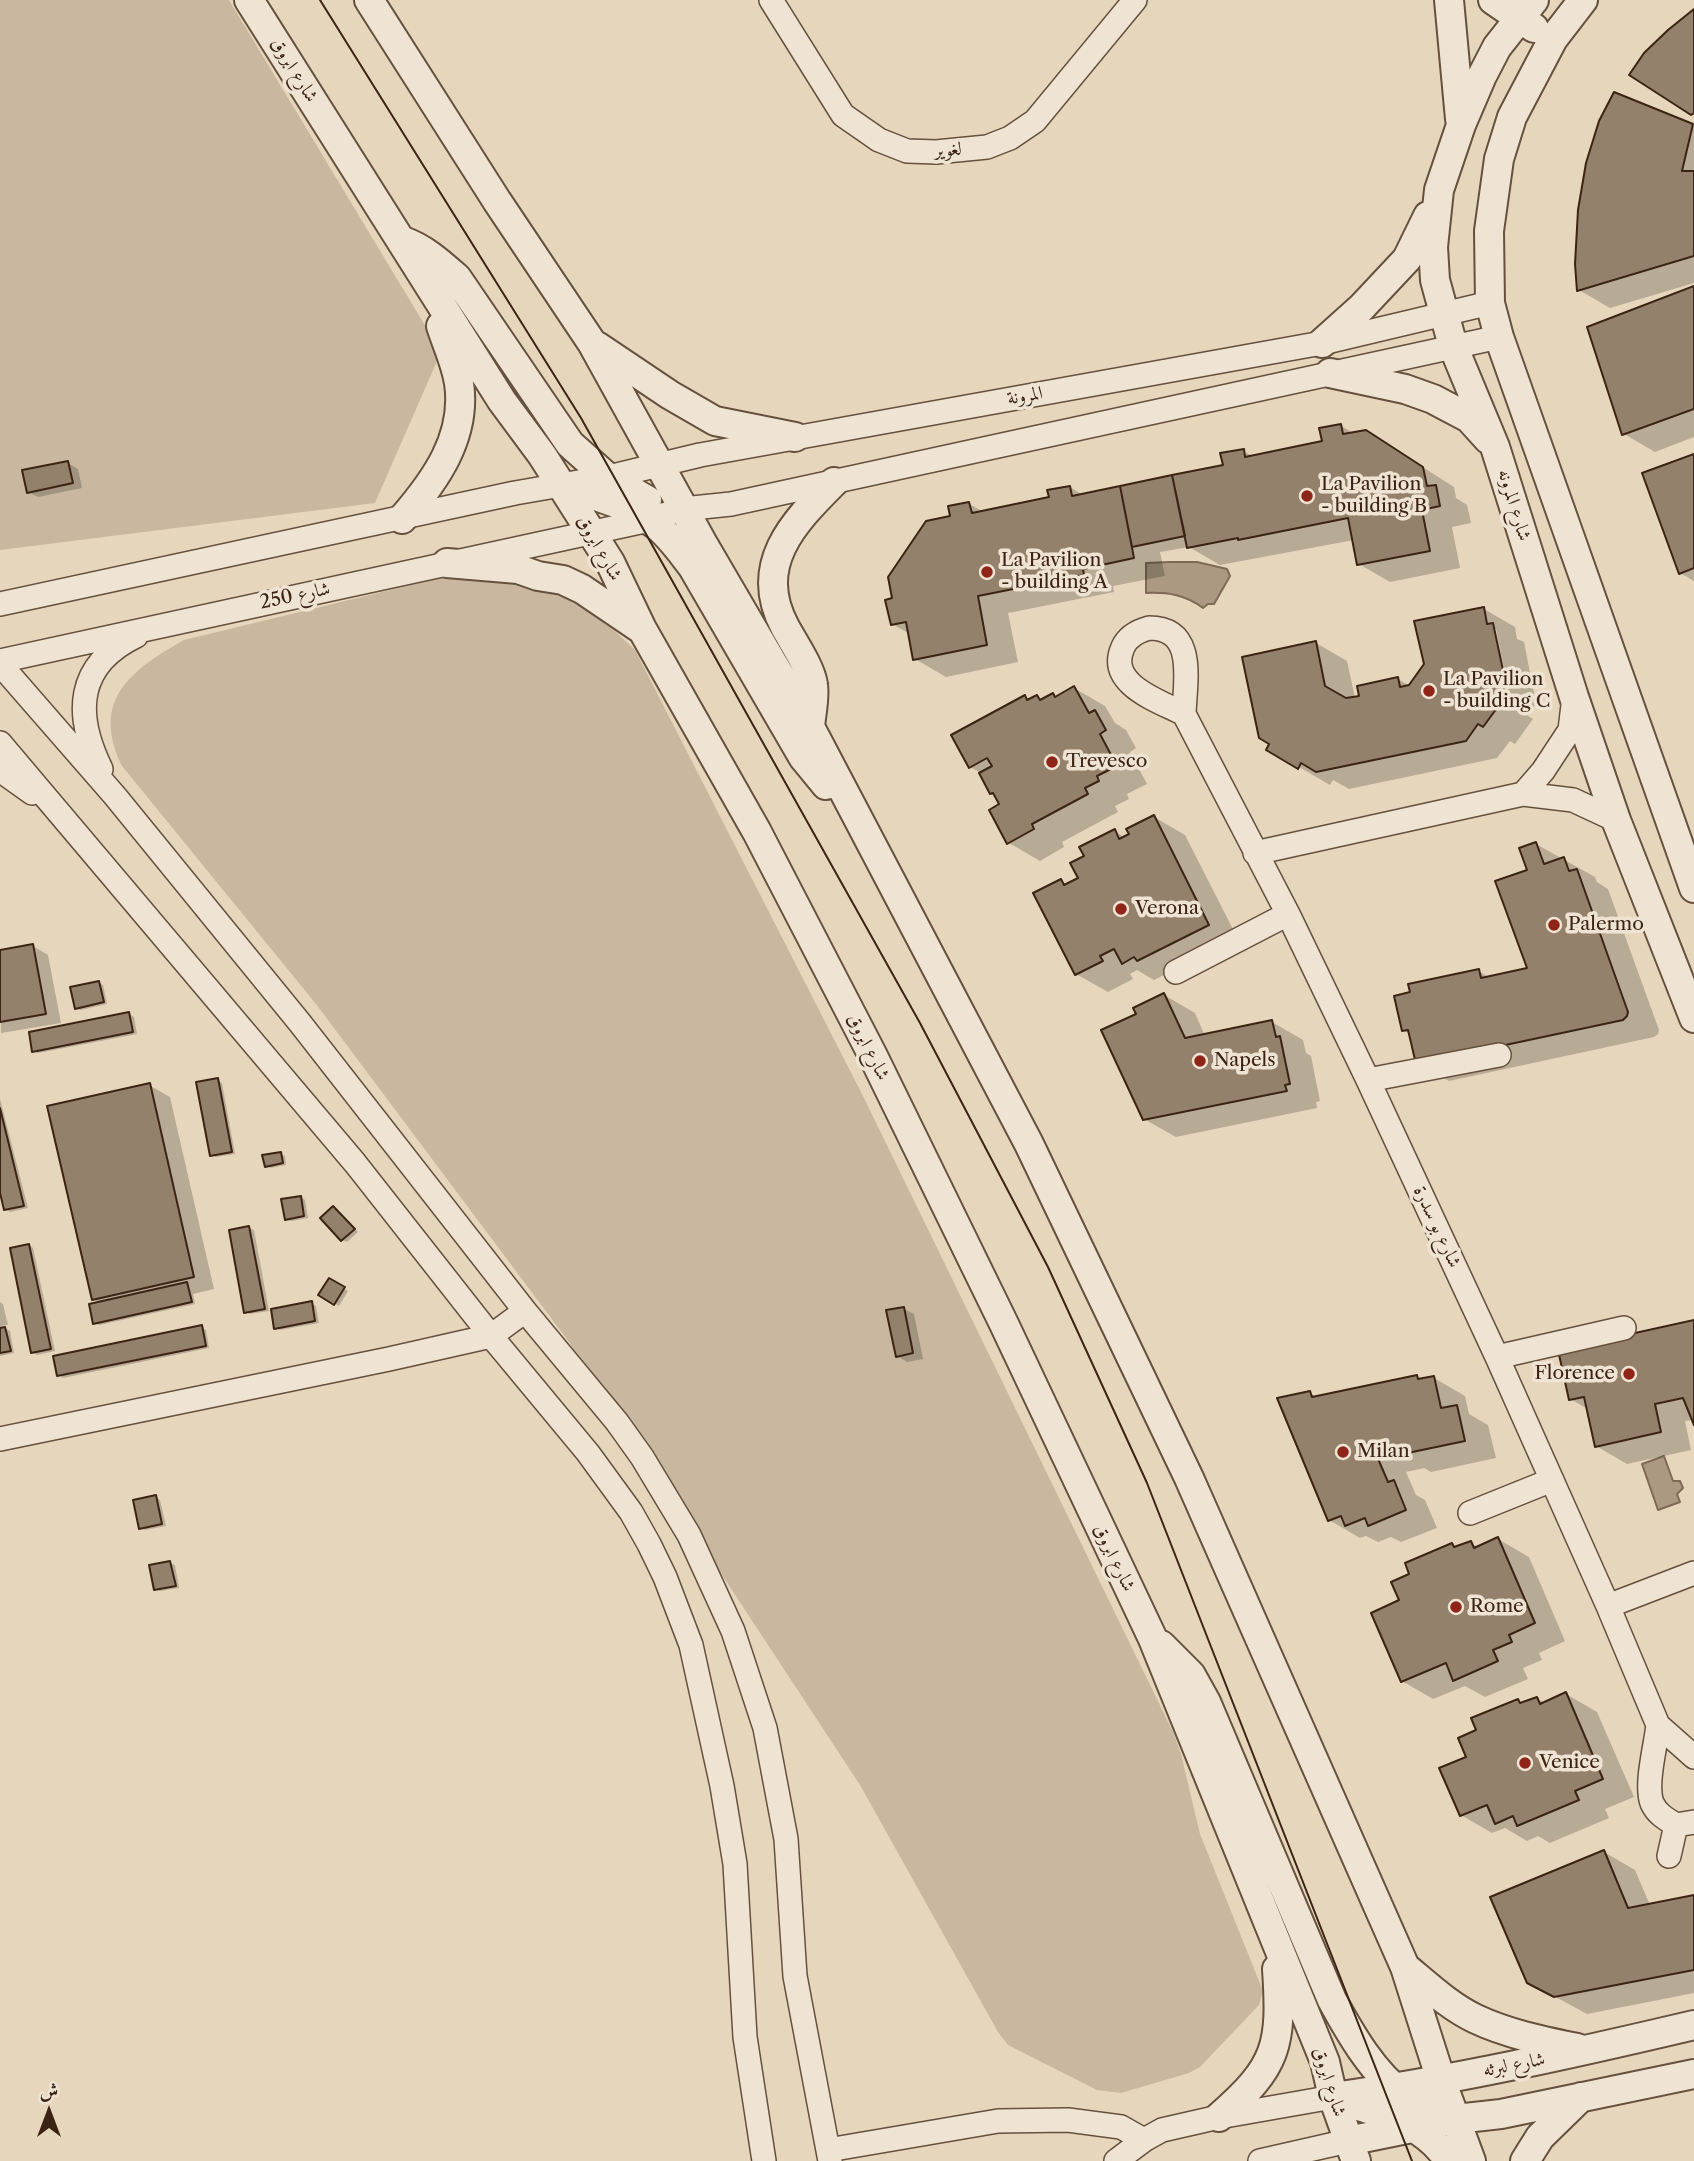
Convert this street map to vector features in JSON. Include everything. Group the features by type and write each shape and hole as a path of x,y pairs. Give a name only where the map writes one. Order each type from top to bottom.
{"street":[{"name":"شارع ابروق","path":"248,0 502,401 542,455 610,562 642,629 757,832 872,1054 998,1311 1153,1639 1325,2062 1333,2097 1352,2151"},
{"path":"369,0 497,201 592,343 658,465 810,727 1029,1144 1189,1478 1405,1967 1441,2080 1471,2161"},
{"name":"لغوير","path":"771,0 842,115 879,139 907,151 936,152 988,147 1010,138 1035,121 1136,0"},
{"path":"1449,0 1461,125"},
{"path":"1493,0 1527,9 1553,39"},
{"path":"1582,0 1553,39 1512,117 1499,159 1489,231 1490,303 1499,337 1694,888"},
{"name":"شارع المرونه","path":"1527,9 1497,47 1461,125 1439,191 1433,247 1434,280 1454,346 1495,447 1616,820 1694,1018"},
{"path":"1322,344 1389,280 1407,259 1419,239 1439,191"},
{"path":"401,240 433,257 457,278 570,444 607,477 638,496 683,509"},
{"path":"402,519 435,477 457,433 460,419 458,381 436,309 434,292"},
{"name":"المرونة","path":"560,485 795,438 1322,344 1490,303"},
{"path":"591,532 683,509 731,504 1499,337"},
{"path":"592,343 670,395 715,421 795,438"},
{"path":"1330,373 1405,388 1433,399 1469,418 1495,447"},
{"path":"810,727 813,684 776,607 774,573 786,535 799,517 834,482"},
{"path":"0,604 560,485 611,501 647,519 665,534 692,566 803,757 858,817"},
{"name":"شارع 250","path":"0,662 591,532"},
{"path":"447,563 518,569 563,580 582,589 642,629"},
{"path":"115,796 91,748 83,708 85,690 102,659 116,647 170,623"},
{"path":"0,662 115,796 300,1023 525,1311 617,1422 642,1457 689,1535 733,1631 765,1728 786,1839 796,1976 829,2156 999,2121 1068,2120 1121,2127 1144,2140"},
{"path":"1523,794 1543,771 1570,730 1574,696"},
{"name":"شارع بو سدرة","path":"1184,714 1288,914 1368,1080 1497,1357 1658,1725 1694,1757"},
{"path":"0,743 355,1163 588,1453 631,1512 665,1577 691,1645 714,1747 735,1864 745,2037 752,2098 764,2161"},
{"path":"0,770 61,814"},
{"path":"1255,853 1523,794 1573,800 1616,820"},
{"path":"1176,972 1288,914"},
{"path":"1368,1080 1499,1055"},
{"path":"0,1439 389,1359 491,1335 525,1311"},
{"path":"1497,1357 1624,1328"},
{"path":"1470,1513 1552,1480"},
{"path":"1608,1606 1694,1573"},
{"path":"1153,1639 1191,1675 1196,1684 1332,2000 1347,2028 1378,2072 1394,2088 1422,2106 1456,2119"},
{"name":"شارع بو سدرة","path":"1658,1725 1650,1795 1656,1810 1685,1824"},
{"path":"1670,1856 1685,1824"},
{"path":"1219,2117 1245,2094 1263,2073 1277,2038 1280,2013 1276,1945"},
{"path":"1405,1967 1475,2019 1536,2039 1587,2050"},
{"name":"شارع لبرثه","path":"1333,2097 1441,2080 1694,2025"},
{"path":"1260,2161 1352,2151 1414,2128 1456,2119 1501,2114 1694,2074"},
{"path":"1116,2161 1162,2130 1333,2097 1385,2113 1414,2128 1436,2145 1449,2161"},
{"path":"1525,2161 1540,2137 1581,2097"}],"shaded area":[{"path":"0,0 229,0 441,352 375,503 0,550"},
{"path":"1197,562 1227,569 1230,576 1214,604 1203,608 1176,595 1146,593 1146,563"},
{"path":"477,573 555,588 595,612 635,650 863,1096 1174,1734 1200,1834 1263,1991 1259,2005 1200,2067 1189,2073 1121,2093 1097,2090 1008,2045 998,2032 860,1785 569,1342 316,1004 122,766 113,743 111,723 114,705 121,690 147,663 184,640 444,577"},
{"path":"1664,1456 1673,1481 1680,1481 1683,1488 1677,1494 1680,1502 1658,1510 1642,1464"}],"building":[{"path":"1694,9 1694,113 1691,115 1629,75 1644,53"},
{"path":"1614,92 1693,124 1682,171 1694,171 1694,256 1577,291 1575,264 1578,210 1586,163 1599,121"},
{"path":"1694,286 1694,409 1622,435 1587,327"},
{"name":"La Pavilion - building B","path":"1341,424 1343,434 1366,430 1423,467 1427,486 1436,485 1440,506 1422,510 1430,551 1357,565 1348,518 1187,548 1172,475 1223,465 1220,453 1244,449 1245,457 1322,441 1319,428"},
{"path":"1694,454 1694,568 1679,574 1642,473"},
{"path":"68,461 73,483 27,493 22,470"},
{"path":"1172,475 1185,536 1132,547 1120,486"},
{"name":"La Pavilion - building A","path":"1070,486 1072,496 1120,486 1134,558 1083,569 1084,575 978,596 987,645 913,660 906,622 891,625 885,600 892,598 888,577 926,521 950,516 948,506 969,502 972,513 1049,497 1047,490"},
{"name":"La Pavilion - building C","path":"1484,607 1487,624 1493,623 1506,684 1498,697 1503,700 1483,727 1478,724 1466,741 1316,772 1301,763 1298,769 1266,750 1269,744 1259,738 1242,657 1316,641 1325,686 1346,698 1359,696 1357,686 1398,677 1400,687 1409,685 1424,664 1414,621"},
{"name":"Trevesco","path":"1074,686 1089,713 1095,710 1106,730 1100,734 1117,766 1097,776 1099,781 1085,788 1088,794 1032,824 1034,829 1007,844 989,810 999,804 993,793 990,794 979,773 992,766 987,758 969,768 951,735 1025,695 1027,700 1037,695 1040,700 1053,693 1055,697"},
{"name":"Verona","path":"1154,815 1209,925 1137,961 1134,957 1122,964 1114,949 1100,956 1103,961 1075,975 1033,893 1061,879 1064,885 1078,878 1070,863 1084,856 1079,847 1115,829 1119,839 1129,834 1126,829"},
{"name":"Palermo","path":"1536,842 1544,864 1564,857 1569,871 1577,869 1628,1012 1627,1016 1623,1020 1416,1064 1408,1030 1402,1031 1394,996 1410,992 1408,984 1479,969 1481,978 1527,968 1495,881 1527,870 1519,848"},
{"path":"33,944 46,1014 0,1022 0,950"},
{"path":"99,981 104,1002 75,1009 70,987"},
{"name":"Napels","path":"1164,993 1185,1038 1272,1020 1276,1037 1280,1036 1290,1084 1285,1085 1287,1091 1143,1120 1101,1030 1136,1014 1133,1008"},
{"path":"129,1012 133,1032 32,1052 29,1032"},
{"path":"218,1078 232,1152 210,1156 196,1082"},
{"path":"150,1083 194,1277 92,1300 47,1106"},
{"path":"0,1108 24,1206 4,1210 0,1193"},
{"path":"281,1152 283,1163 265,1167 262,1155"},
{"path":"301,1196 304,1216 285,1220 281,1199"},
{"path":"333,1206 355,1229 341,1241 320,1218"},
{"path":"249,1226 265,1309 244,1313 229,1230"},
{"path":"29,1244 51,1349 31,1353 10,1248"},
{"path":"329,1278 345,1287 334,1305 318,1295"},
{"path":"187,1282 192,1302 93,1324 89,1304"},
{"path":"312,1301 315,1321 274,1329 271,1309"},
{"path":"904,1307 913,1353 896,1357 886,1310"},
{"name":"Florence","path":"1694,1320 1694,1425 1683,1398 1655,1404 1661,1432 1595,1447 1584,1397 1569,1400 1558,1350"},
{"path":"202,1325 206,1346 57,1376 53,1356"},
{"path":"5,1327 11,1351 0,1353 0,1328"},
{"name":"Milan","path":"1417,1375 1418,1379 1434,1376 1441,1408 1457,1405 1465,1441 1398,1455 1397,1450 1376,1454 1388,1482 1394,1480 1406,1510 1368,1526 1365,1518 1345,1526 1341,1516 1328,1521 1277,1398 1310,1391 1312,1397"},
{"path":"156,1495 162,1524 139,1529 133,1500"},
{"name":"Rome","path":"1498,1537 1535,1623 1509,1635 1512,1642 1493,1650 1498,1661 1453,1681 1446,1663 1401,1682 1371,1613 1399,1600 1391,1582 1409,1574 1405,1563 1452,1543 1454,1547 1471,1541 1474,1548"},
{"path":"170,1561 176,1586 154,1590 149,1565"},
{"name":"Venice","path":"1566,1692 1603,1779 1575,1791 1579,1800 1517,1826 1513,1816 1495,1824 1487,1805 1460,1816 1439,1768 1466,1757 1458,1738 1476,1730 1471,1718 1518,1699 1520,1703 1537,1697 1540,1704"},
{"path":"1604,1850 1628,1908 1694,1895 1694,1970 1554,1997 1527,1983 1490,1897"}],"tram line":[{"path":"320,0 581,418 920,1023 1048,1267 1147,1483 1412,2161"}],"place":[{"name":"La Pavilion - building B","path":"1307,496"},
{"name":"La Pavilion - building A","path":"987,572"},
{"name":"La Pavilion - building C","path":"1429,691"},
{"name":"Trevesco","path":"1052,762"},
{"name":"Verona","path":"1121,909"},
{"name":"Palermo","path":"1554,925"},
{"name":"Napels","path":"1200,1061"},
{"name":"Florence","path":"1629,1374"},
{"name":"Milan","path":"1343,1452"},
{"name":"Rome","path":"1456,1607"},
{"name":"Venice","path":"1525,1763"}]}
